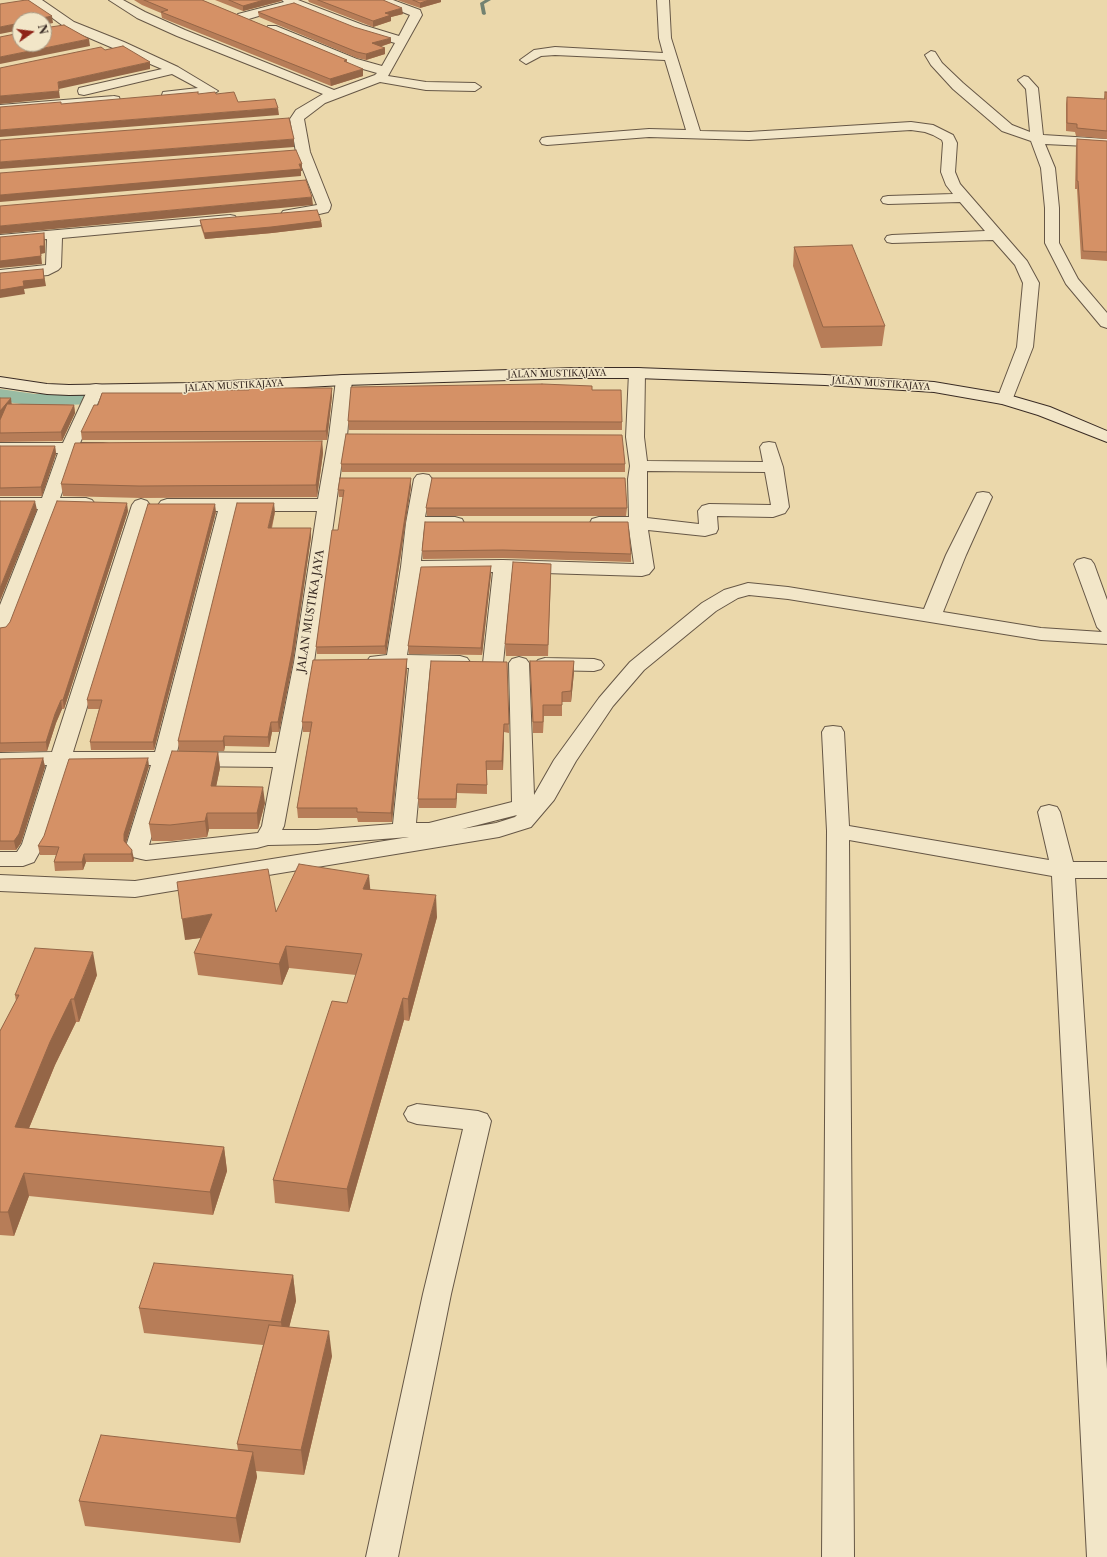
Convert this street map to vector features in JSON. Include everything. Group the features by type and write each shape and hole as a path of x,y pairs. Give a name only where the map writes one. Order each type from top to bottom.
{"street":[{"path":"20,2 33,0 70,25 120,45 212,89 212,91 154,96"},
{"path":"115,0 142,15 188,36 334,94"},
{"path":"275,215 323,209 324,205 303,152 297,119 301,113 320,100 382,75 416,13 382,0"},
{"path":"663,0 665,38 694,133"},
{"path":"402,41 359,28 296,1 237,16 382,75 419,85 475,87"},
{"path":"52,29 70,25"},
{"path":"98,49 120,45"},
{"path":"526,60 538,53 556,51 670,57"},
{"path":"931,55 936,65 993,118 1007,128 1037,139 1107,143"},
{"path":"16,108 174,70"},
{"path":"1024,80 1032,88 1037,139 1048,168 1052,208 1052,243 1071,281 1107,323"},
{"path":"0,109 124,99"},
{"path":"282,120 297,119"},
{"path":"547,141 649,133 694,133 749,136 886,126 928,128 948,138 950,143 948,172 953,184 963,198 998,235 1022,264 1031,283 1025,347 1005,398"},
{"path":"288,153 303,152"},
{"path":"298,182 314,181"},
{"path":"888,200 963,198"},
{"path":"0,239 244,217"},
{"path":"188,222 195,239"},
{"path":"0,275 48,270 53,268 55,234"},
{"path":"892,239 998,235"},
{"name":"JALAN MUSTIKAJAYA","path":"0,382 47,389 192,388 344,380 568,373 637,373 817,380 934,387 1005,398 1044,411 1107,437"},
{"path":"411,567 503,566 640,571 644,568 627,436 637,373"},
{"name":"JALAN MUSTIKA JAYA","path":"261,840 273,826 285,760 311,662 327,504 339,479 337,441 344,380"},
{"path":"0,630 50,502 69,448 96,389"},
{"path":"582,523 638,523 705,530 709,529 707,511 710,510 773,511 780,507 774,467 769,447"},
{"path":"0,448 116,448"},
{"path":"632,475 774,467"},
{"path":"396,661 411,567 415,523 423,479"},
{"path":"931,617 956,555 983,497"},
{"path":"0,503 50,502 103,504"},
{"path":"229,504 164,759 138,843 139,850 146,853 261,840 404,830 429,830 523,806 519,663"},
{"path":"0,859 20,860 26,857 33,844 60,758 133,505 327,504"},
{"path":"415,523 470,523"},
{"path":"1084,564 1107,627"},
{"path":"493,662 503,566"},
{"path":"0,883 105,890 135,889 498,830 523,822 546,795 564,760 606,702 637,666 709,607 730,594 748,589 769,590 1041,634 1107,638"},
{"path":"358,662 493,662 594,665"},
{"path":"404,830 420,662"},
{"path":"833,732 838,831 838,1557"},
{"path":"0,760 60,758 285,760"},
{"path":"1049,812 1063,870 1103,1557"},
{"path":"838,831 1063,870 1107,870"},
{"path":"261,840 264,868"},
{"path":"382,1557 437,1294 478,1121 417,1114"}],"building":[{"path":"28,0 46,12 12,12 12,25 0,27 0,4"},
{"path":"144,0 202,0 347,60 344,61 363,69 330,79 161,12 168,10"},
{"path":"229,0 264,0 243,6"},
{"path":"318,0 383,0 402,8 385,13 391,15 373,21"},
{"path":"413,0 429,0 420,3"},
{"path":"294,3 354,27 391,38 372,43 385,48 366,54 357,52 258,12"},
{"path":"64,25 89,39 52,46 52,27"},
{"path":"12,35 12,52 25,52 0,57 0,37"},
{"path":"123,46 150,62 58,82 59,91 0,96 0,68 101,47 105,50"},
{"path":"198,92 198,94 215,92 216,94 234,92 238,102 275,99 278,108 0,130 0,107 61,102 61,104"},
{"path":"1105,92 1107,92 1107,131 1077,128 1077,124 1067,123 1067,97 1105,99"},
{"path":"289,118 294,139 0,162 0,140"},
{"path":"1077,139 1107,141 1107,252 1083,251 1077,181"},
{"path":"296,150 302,164 299,164 301,169 0,195 0,173"},
{"path":"306,180 312,197 0,226 0,206"},
{"path":"317,210 321,221 204,233 200,220"},
{"path":"44,233 44,246 40,246 41,256 0,261 0,237"},
{"path":"852,245 885,326 823,327 794,247"},
{"path":"43,269 44,279 23,281 24,286 0,290 0,273"},
{"path":"542,384 592,386 592,390 621,390 622,422 348,421 351,387"},
{"path":"250,388 332,388 326,431 81,432 94,405 98,405 102,393 186,393 187,390 249,390"},
{"path":"0,398 11,398 0,411"},
{"path":"7,404 74,405 61,432 0,433 0,420"},
{"path":"346,434 622,435 625,464 341,464"},
{"path":"322,441 316,485 139,486 61,484 75,443"},
{"path":"0,446 55,446 41,487 0,488"},
{"path":"340,478 411,478 385,646 316,647 332,530 338,530 344,490 338,490"},
{"path":"432,478 625,478 627,508 426,508"},
{"path":"0,501 35,501 0,588"},
{"path":"57,501 127,503 63,700 61,700 55,714 46,742 0,743 0,628 6,627 10,622"},
{"path":"237,503 274,503 268,528 311,528 292,652 278,722 271,722 268,737 224,736 223,741 178,741"},
{"path":"148,504 215,504 153,742 90,742 102,700 87,700"},
{"path":"425,522 628,522 631,554 503,550 422,551"},
{"path":"513,562 551,564 548,645 505,644"},
{"path":"491,566 481,648 408,646 421,567"},
{"path":"407,659 391,813 357,812 357,808 297,808 312,722 302,722 313,660"},
{"path":"431,661 507,662 509,724 504,724 502,761 486,761 487,785 457,784 456,799 418,799"},
{"path":"530,661 574,661 571,691 562,692 562,705 543,705 543,722 533,722"},
{"path":"172,751 218,752 211,786 263,787 257,813 207,813 205,821 170,825 149,824"},
{"path":"43,758 19,834 14,841 0,841 0,759"},
{"path":"148,758 124,834 124,841 132,850 131,854 84,854 82,862 54,862 59,847 38,846 44,836 69,759"},
{"path":"299,864 369,875 363,889 436,895 408,999 403,998 347,1189 273,1180 332,1001 347,1003 362,954 286,946 279,964 194,953 212,914 182,919 177,882 268,869 276,912"},
{"path":"35,948 93,952 74,999 71,999 50,1042 15,1127 224,1147 210,1192 24,1173 8,1212 0,1212 0,1031 19,995 15,995"},
{"path":"154,1263 293,1275 281,1322 139,1308"},
{"path":"269,1325 329,1331 301,1450 237,1444"},
{"path":"101,1435 253,1452 236,1518 79,1501"}],"waterway":[{"path":"484,14 482,3 489,0"},
{"path":"0,395 35,400 122,397"}]}
